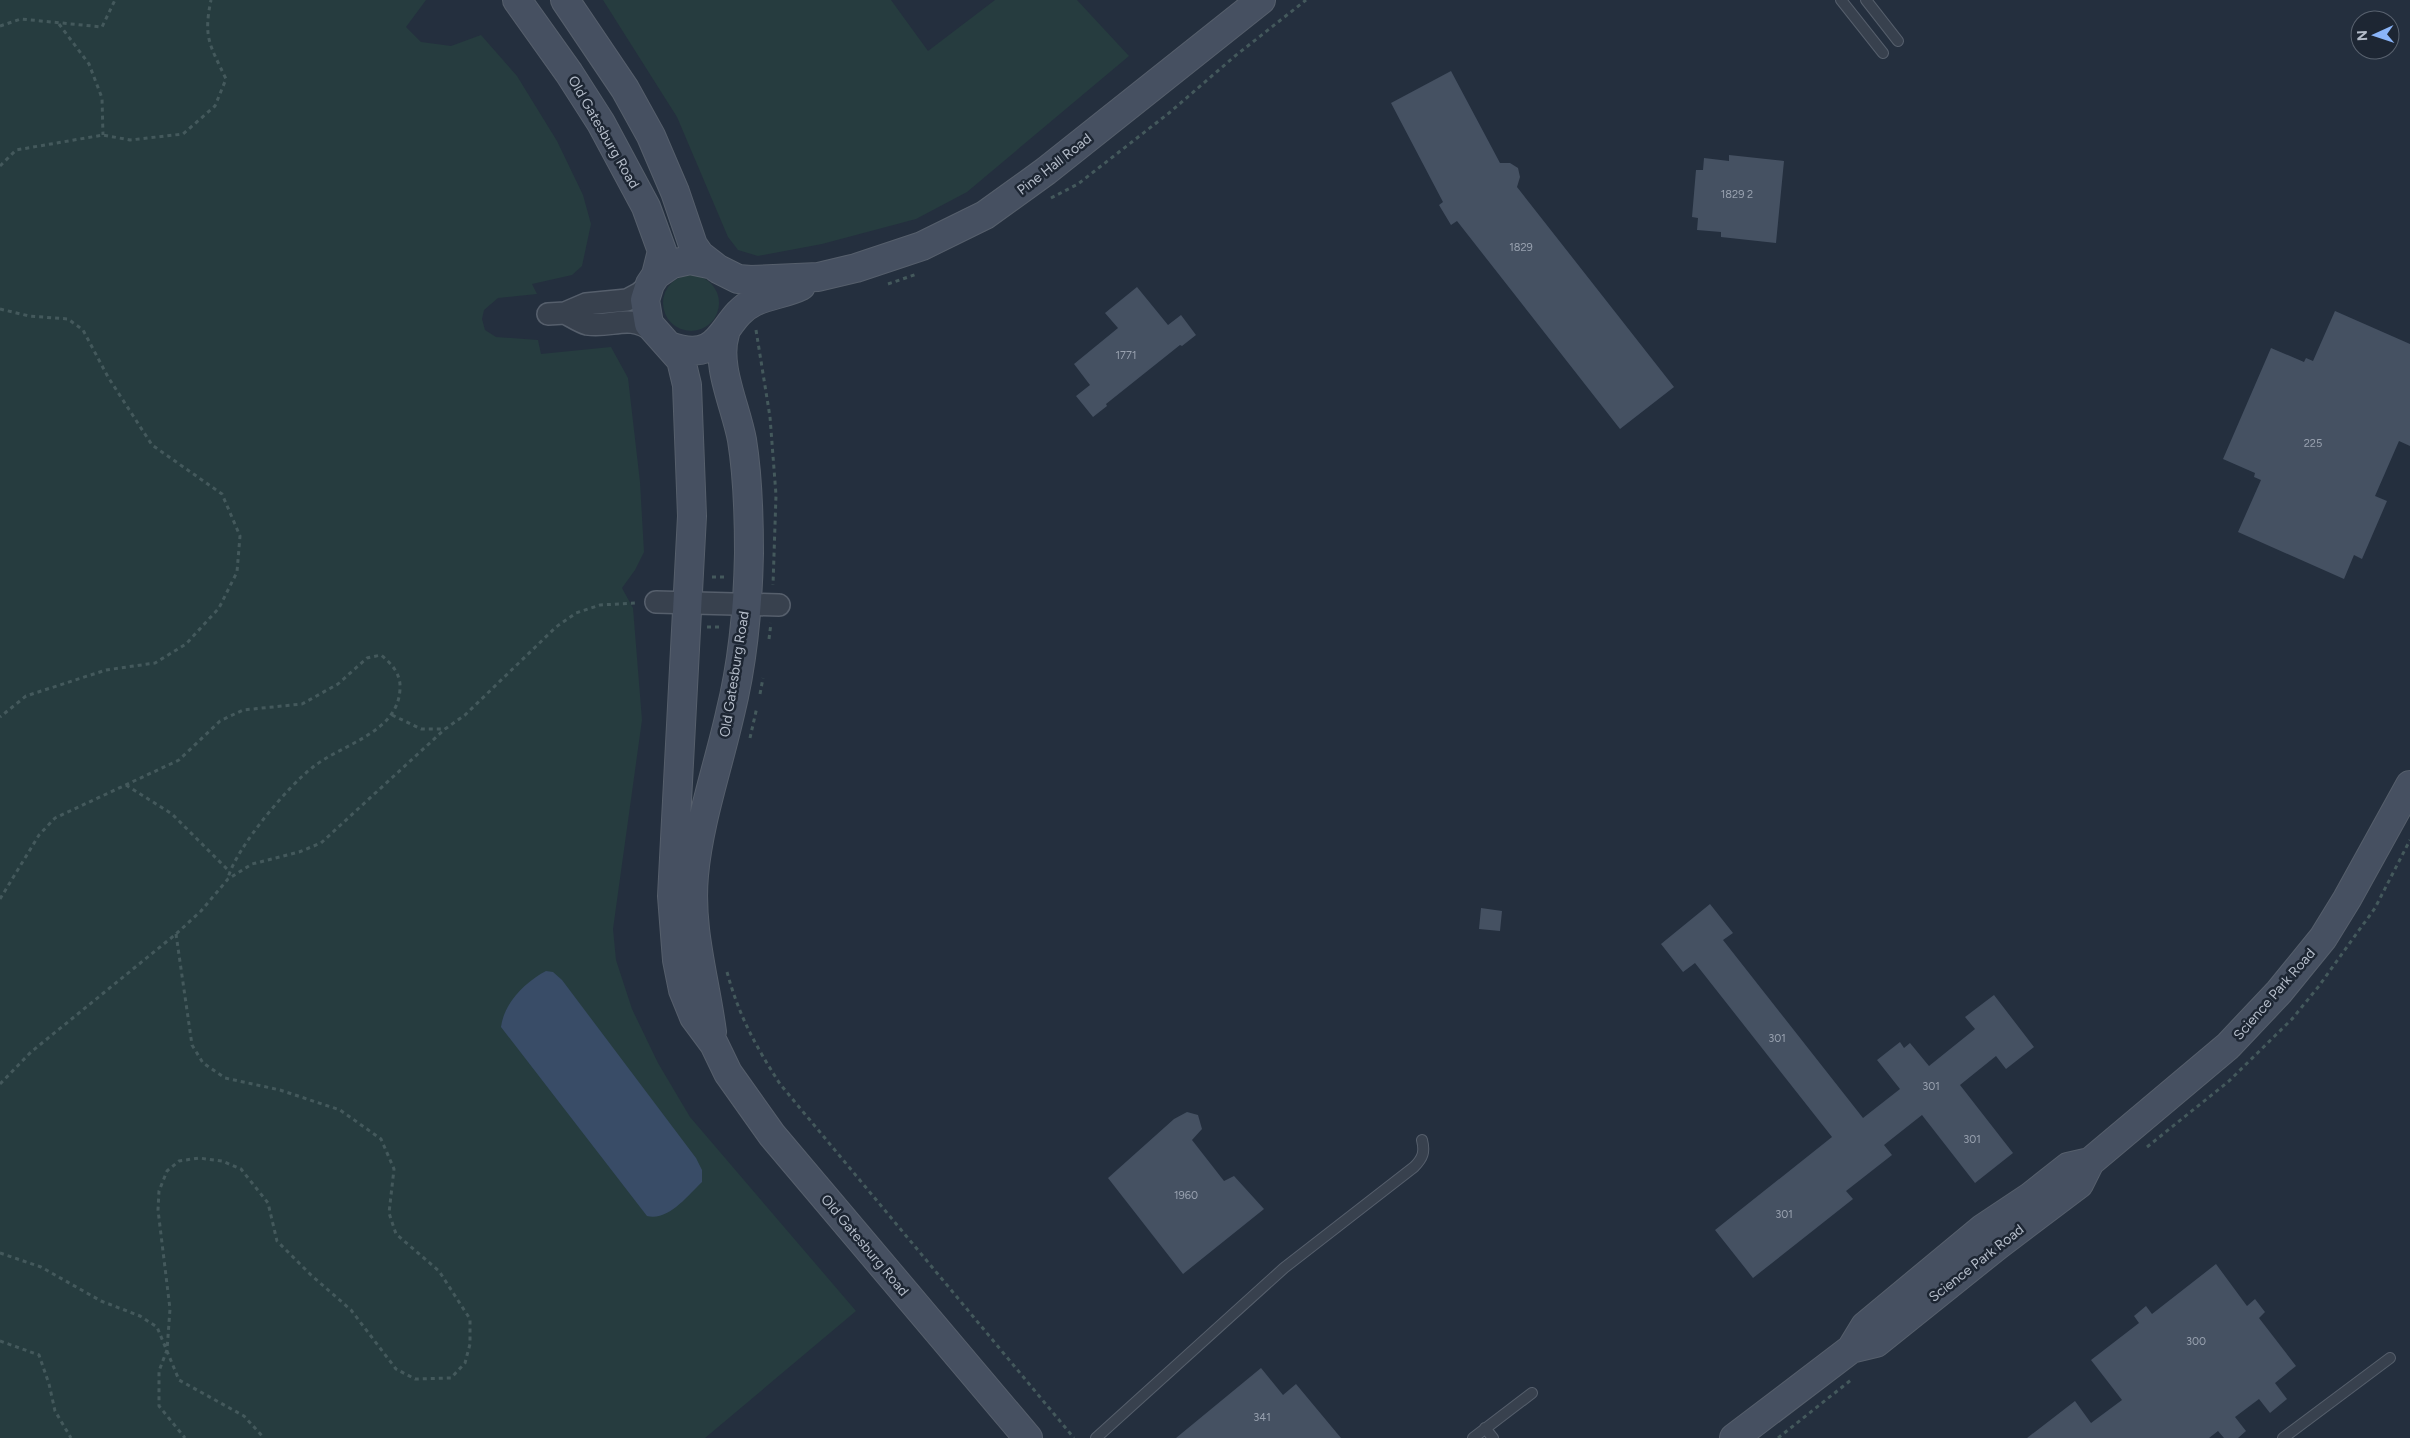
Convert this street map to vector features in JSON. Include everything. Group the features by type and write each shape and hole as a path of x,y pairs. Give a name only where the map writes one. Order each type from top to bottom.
{"street":[{"name":"Old Gatesburg Road","path":"517,0 569,73 614,146 642,199 662,251 645,308 661,338 681,360 688,385 692,516 689,603 673,866 673,918 682,990 694,1017 714,1044 728,1073 772,1135 1028,1438"},
{"name":"Old Gatesburg Road","path":"565,0 625,89 652,136 675,192 688,235 700,255 728,280 734,294 737,328 721,352 722,363 736,413 747,476 749,555 746,604 731,711 697,851 694,876 693,920 714,1044"},
{"name":"Pine Hall Road","path":"818,277 738,279 714,267 690,260 681,260 672,264 640,293 627,300 586,304 556,314 586,324 636,322 679,349 699,349 709,346 737,328 739,313 754,302 797,288 818,277 903,254 985,215 1046,171 1261,0"},
{"path":"656,602 774,606"},
{"name":"Science Park Road","path":"1734,1438 1851,1349 1876,1343 1997,1246 2079,1184 2090,1162 2228,1046 2279,992 2323,938 2347,899 2410,785"}],"lane":[{"path":"1841,0 1883,53"},
{"path":"1866,0 1898,41"},
{"path":"1096,1438 1284,1268 1414,1167 1422,1158 1424,1150 1422,1140"},
{"path":"2283,1438 2390,1358"},
{"path":"1473,1438 1532,1393"},
{"path":"1485,1428 1493,1438"}],"path":[{"path":"0,26 21,19 59,24 102,26 115,0"},
{"path":"0,166 16,150 103,135 130,140 183,134 215,106 226,79 208,39 207,19 211,0"},
{"path":"1048,201 1078,184 1169,114 1235,56 1306,0"},
{"path":"59,24 90,64 102,98 103,135"},
{"path":"881,286 924,271"},
{"path":"0,309 29,316 68,318 83,330 108,377 152,445 222,494 240,536 237,572 219,608 186,644 155,663 106,670 26,696 0,717"},
{"path":"737,328 755,338 770,417 776,495 774,606 768,646"},
{"path":"709,578 729,577"},
{"path":"0,1084 31,1052 176,934 201,911 228,878 252,864 299,852 321,843 445,729 465,715 556,627 576,613 600,605 656,602"},
{"path":"702,627 727,627"},
{"path":"0,899 39,836 56,818 179,760 220,721 243,710 302,704 338,684 367,658 381,655 394,665 401,685 400,699 392,715 375,730 313,766 253,833 228,878"},
{"path":"748,745 764,674"},
{"path":"392,715 421,729 445,729"},
{"path":"126,785 172,814 230,872"},
{"path":"176,934 192,1045 203,1063 225,1078 280,1090 340,1110 381,1138 394,1169 390,1213 396,1234 439,1271 470,1319 470,1344 465,1363 451,1378 415,1379 396,1369 351,1310 311,1275 277,1241 268,1204 241,1169 222,1161 199,1158 178,1162 167,1171 159,1191 158,1210 170,1309 167,1350 159,1371 159,1406 186,1438"},
{"path":"725,964 734,996 753,1041 780,1084 1074,1438"},
{"path":"0,1252 41,1267 101,1301 140,1316 157,1328 179,1380 244,1416 264,1438"},
{"path":"0,1340 39,1355 49,1384 55,1412 71,1438"}],"green space":[{"path":"0,0 426,0 406,27 421,42 451,46 481,35 517,76 557,141 583,195 591,224 582,266 572,275 532,284 537,294 498,298 484,310 482,319 485,330 496,337 538,340 541,354 611,347 628,378 640,482 644,552 635,570 622,588 633,608 642,720 613,929 616,960 632,1009 658,1063 690,1117 856,1311 705,1438 0,1438"},
{"path":"603,0 891,0 928,51 995,0 1077,0 1129,56 967,192 916,219 822,244 758,256 738,250 728,237 677,117"},
{"path":"685,275 697,275 711,283 719,297 717,314 711,323 697,331 685,331 675,326 668,319 663,309 663,297 668,287 675,280"}],"water":[{"path":"546,971 553,972 562,980 696,1158 702,1170 702,1182 677,1206 663,1215 647,1216 501,1027 506,1010 517,994 523,987"}],"building":[{"path":"1451,71 1500,163 1510,163 1518,168 1520,177 1517,187 1674,387 1620,429 1457,221 1451,225 1439,205 1443,202 1391,103"},
{"path":"1729,155 1784,161 1776,243 1721,237 1721,232 1697,230 1698,218 1692,217 1696,170 1703,170 1704,158 1729,161"},
{"path":"1137,287 1168,325 1181,315 1196,335 1182,346 1180,345 1106,404 1107,406 1093,417 1076,396 1090,385 1074,364 1118,328 1105,313"},
{"path":"2335,311 2410,344 2410,446 2399,441 2375,496 2387,501 2362,559 2354,555 2344,579 2238,532 2261,480 2254,477 2255,473 2223,459 2271,348 2304,362 2306,358 2313,361"},
{"path":"1710,904 1733,933 1723,940 1863,1118 1900,1089 1877,1060 1900,1042 1904,1048 1910,1043 1929,1066 1975,1029 1965,1017 1994,995 2034,1047 2006,1069 1996,1056 1960,1085 2013,1153 1975,1183 1922,1115 1884,1145 1892,1155 1846,1191 1853,1199 1753,1278 1715,1230 1832,1137 1695,963 1683,972 1661,944"},
{"path":"1481,908 1502,911 1500,931 1479,929"},
{"path":"1187,1112 1198,1115 1202,1129 1192,1140 1224,1181 1234,1176 1264,1209 1183,1274 1108,1178 1174,1119"},
{"path":"2216,1264 2247,1306 2255,1299 2265,1312 2259,1318 2296,1366 2275,1383 2287,1399 2270,1413 2259,1399 2235,1417 2246,1431 2238,1438 2224,1438 2218,1431 2209,1438 2027,1438 2075,1401 2091,1423 2122,1400 2091,1360 2139,1323 2134,1316 2146,1306 2152,1314"},
{"path":"1261,1368 1283,1395 1296,1384 1341,1438 1176,1438"}]}
